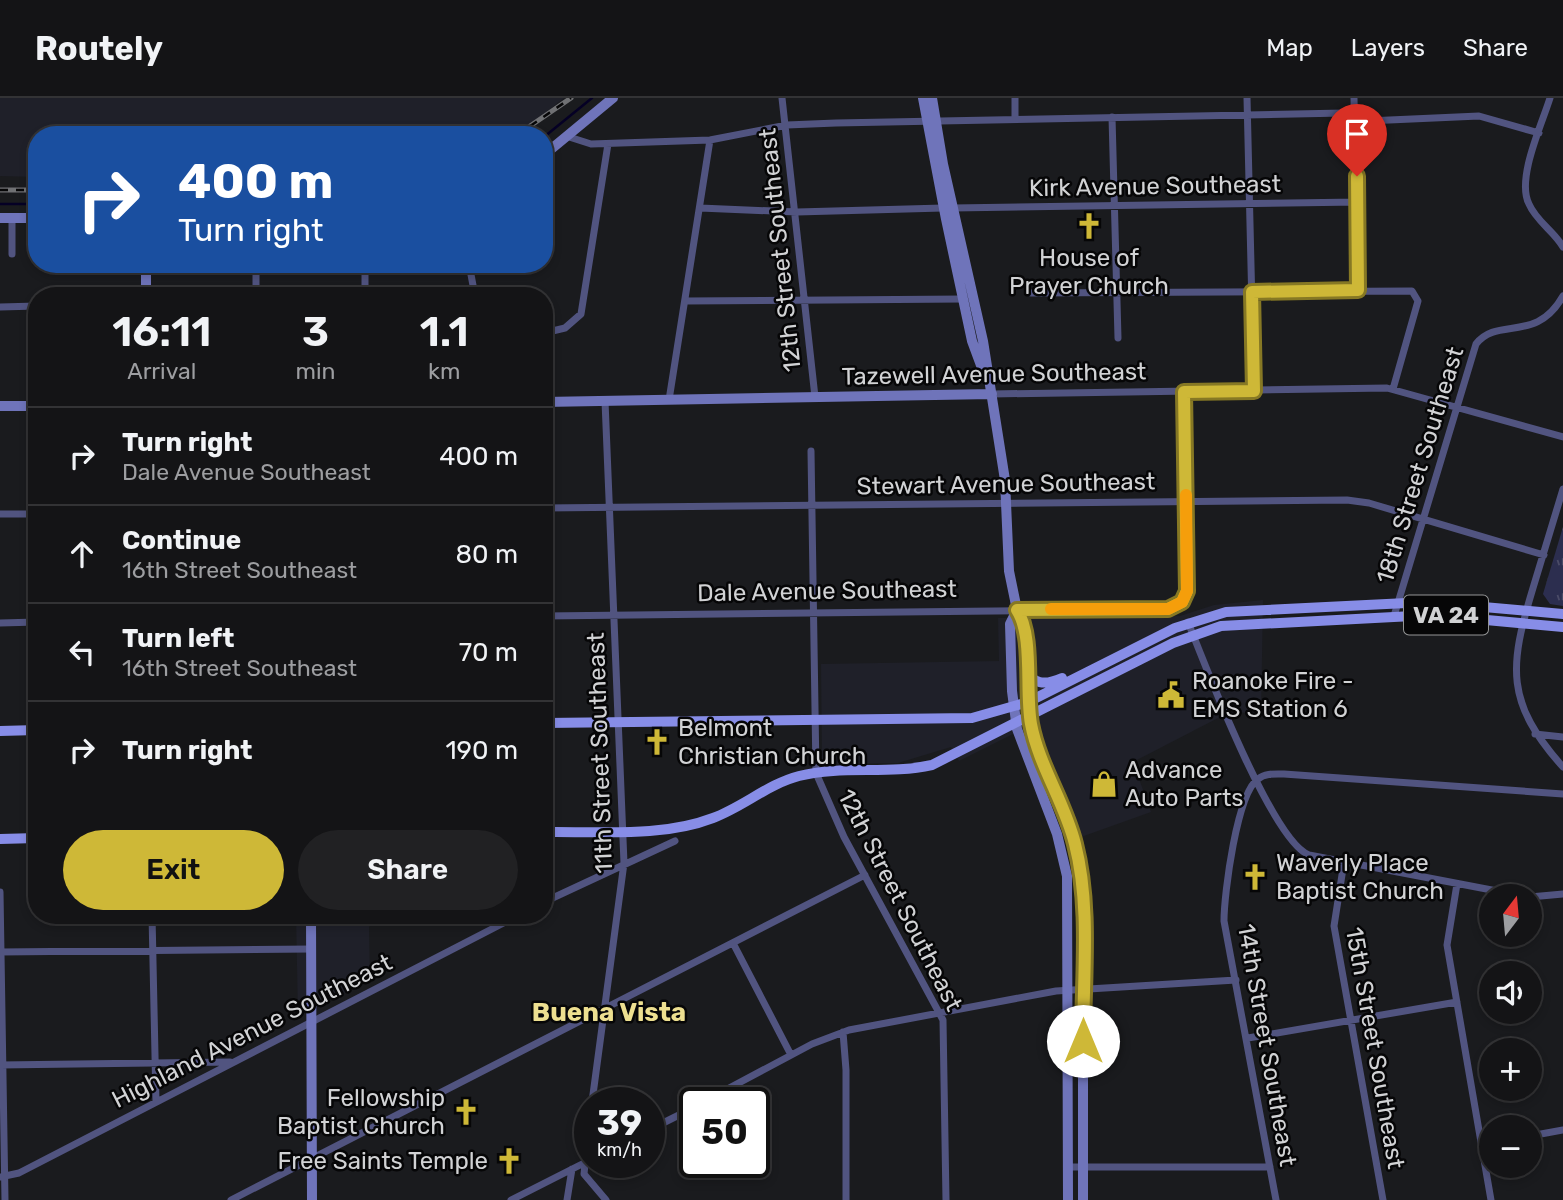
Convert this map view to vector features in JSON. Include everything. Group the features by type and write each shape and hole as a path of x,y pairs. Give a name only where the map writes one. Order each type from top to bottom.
{"main road":[{"name":"VA 24","path":"553,723 972,718 1028,702 1188,622 1226,612 1444,603 1563,614"},
{"name":"VA 24","path":"553,832 664,830 697,824 715,817 782,782 838,770 897,771 932,765 1193,635 1241,624 1448,615 1563,626"},
{"path":"1026,666 1030,677 1043,684 1073,672 1091,670"},
{"path":"0,731 28,730"},
{"path":"0,839 28,838"}],"street":[{"path":"553,147 612,98"},
{"name":"12th Street Southeast","path":"782,98 815,397"},
{"path":"923,98 992,394 1007,503 1009,572 1017,610 1025,622 1030,716 1079,858 1083,905 1083,1200"},
{"path":"930,120 932,98"},
{"path":"1015,98 1015,119"},
{"path":"1247,98 1254,391"},
{"path":"1354,98 1358,290"},
{"path":"1550,98 1525,181 1527,199 1534,213 1552,230 1563,247"},
{"path":"566,136 581,142 608,144 710,140 787,125 1344,113 1367,121 1479,116 1539,133"},
{"path":"1112,117 1118,338"},
{"path":"669,400 710,140"},
{"path":"553,331 565,328 581,314 608,144"},
{"name":"Kirk Avenue Southeast","path":"700,208 796,212 1358,202"},
{"path":"948,208 972,341 992,394"},
{"path":"0,218 28,218"},
{"path":"12,218 12,254"},
{"path":"1031,293 1405,290 1417,295 1393,389"},
{"name":"18th Street Southeast","path":"1394,616 1474,349 1481,338 1491,332 1533,324 1552,311 1563,296"},
{"path":"685,301 963,299"},
{"path":"0,307 28,306"},
{"name":"Tazewell Avenue Southeast","path":"553,402 1393,389 1563,438"},
{"path":"1184,392 1186,501"},
{"name":"11th Street Southeast","path":"594,1087 624,863 605,401"},
{"path":"0,406 28,406"},
{"name":"12th Street Southeast","path":"811,451 814,505 816,774 834,816 940,1013 945,1042 946,1200"},
{"path":"1563,489 1526,610 1515,667 1523,707 1535,734 1563,767"},
{"name":"Stewart Avenue Southeast","path":"553,508 1348,500 1369,503 1544,555"},
{"name":"Dale Avenue Southeast","path":"553,616 1168,609 1182,602 1187,591 1186,501"},
{"path":"0,514 28,514"},
{"path":"1017,610 1010,624 1017,723 1063,853 1067,876 1068,1200"},
{"path":"0,623 28,622"},
{"path":"1188,622 1256,780 1296,848 1309,855 1479,888"},
{"path":"1535,734 1563,737"},
{"path":"1256,780 1284,774 1563,794"},
{"name":"14th Street Southeast","path":"1256,780 1242,807 1224,910 1276,1200"},
{"path":"553,898 675,841"},
{"name":"15th Street Southeast","path":"1344,862 1333,918 1382,1200"},
{"path":"231,1200 865,875"},
{"path":"1457,884 1447,939 1479,1132"},
{"path":"0,892 2,1177 5,1200"},
{"path":"1542,897 1563,896"},
{"path":"152,924 156,1102"},
{"path":"311,924 312,1200"},
{"name":"Highland Avenue Southeast","path":"2,1177 19,1173 501,924"},
{"path":"733,943 791,1055"},
{"path":"0,952 312,949"},
{"path":"731,1087 843,1031 1069,990 1236,980"},
{"path":"1248,1038 1457,1002"},
{"path":"843,1031 846,1070 846,1200"},
{"path":"1,1065 233,1062"},
{"path":"1542,1134 1563,1130"},
{"path":"1068,1167 1270,1167"},
{"path":"511,1200 572,1169"},
{"path":"567,1200 572,1169"},
{"path":"586,1178 606,1200"},
{"path":"1486,1178 1490,1200"}],"shaded area":[{"path":"0,98 564,98 525,126 28,126 28,177 0,176"},
{"path":"1263,600 1261,714 1235,712 1220,717 1133,762 1151,812 1081,837 1037,722 959,761 951,747 898,763 822,764 821,664 999,661 998,618 1180,616 1214,605"},
{"path":"296,924 371,924 370,980 298,1016"}],"green space":[{"path":"1563,527 1563,606 1550,604 1543,594"}],"waterway":[{"path":"553,130 592,98"},
{"path":"0,204 28,204"}],"railway":[{"path":"530,126 571,98"},
{"path":"0,190 28,190"}],"slow traffic":[{"path":"1051,609 1168,609 1182,602 1187,591 1186,495"}],"place":[{"name":"House of Prayer Church","path":"1089,226"},
{"name":"Roanoke Fire - EMS Station 6","path":"1171,695"},
{"name":"Belmont Christian Church","path":"657,742"},
{"name":"Advance Auto Parts","path":"1104,784"},
{"name":"Waverly Place Baptist Church","path":"1255,877"},
{"name":"Fellowship Baptist Church","path":"466,1112"},
{"name":"Free Saints Temple","path":"509,1161"}],"district":[{"name":"Buena Vista","path":"609,1012"}],"route":[{"path":"1083,1041 1083,905 1079,858 1065,812 1031,727 1026,688 1025,622 1017,610 1168,609 1182,602 1187,591 1184,392 1254,391 1252,292 1358,290 1357,176"}]}
